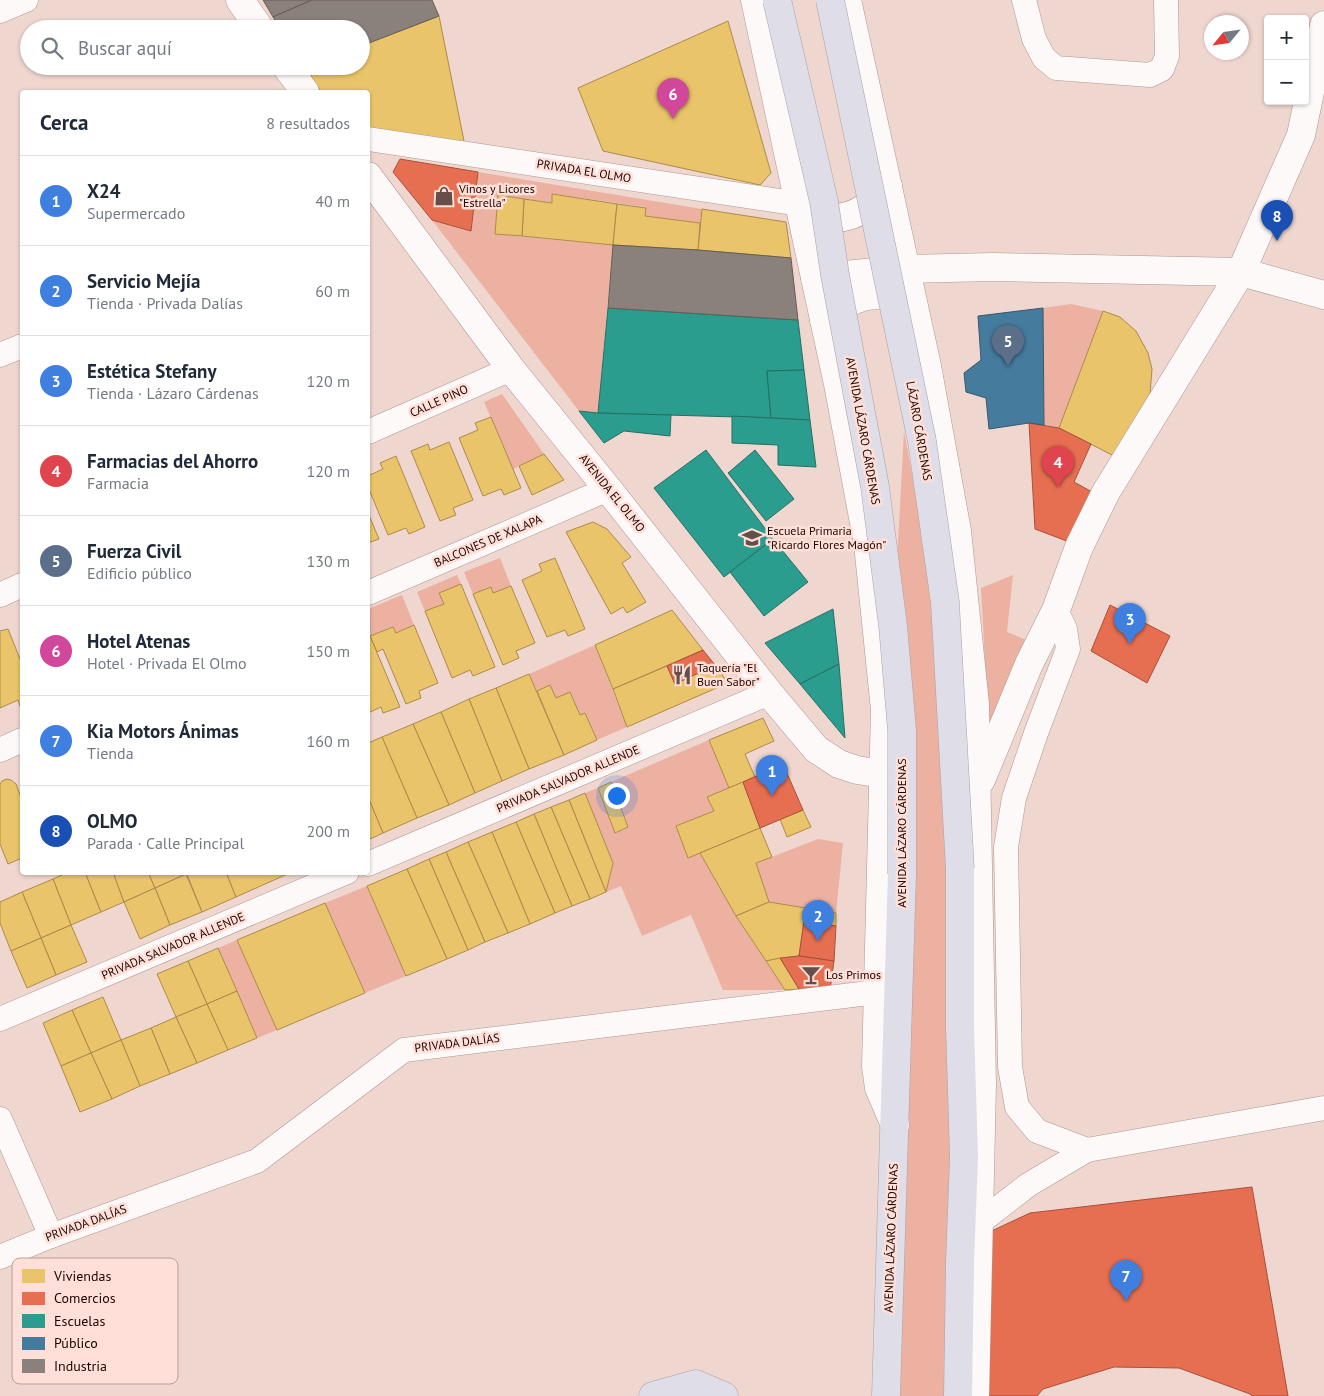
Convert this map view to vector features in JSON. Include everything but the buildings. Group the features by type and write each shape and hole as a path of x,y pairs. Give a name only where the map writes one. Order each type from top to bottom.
{"highway":[{"path":"776,0 824,202 825,276"},
{"name":"LÁZARO CÁRDENAS","path":"830,0 922,441 945,602 960,869 960,1028 964,1157 958,1396"},
{"name":"AVENIDA LÁZARO CÁRDENAS","path":"825,276 874,487 893,626 902,731 902,874 886,1396"},
{"path":"652,1396 696,1384 724,1396"}],"street":[{"path":"0,10 26,0"},
{"path":"240,0 254,20"},
{"path":"755,0 800,204 825,276 824,320 868,544 885,710 876,1066 879,1088 894,1125"},
{"path":"847,0 926,366 957,531 975,704 982,1084 975,1396"},
{"path":"1024,0 1034,39 1044,58 1056,68 1150,75 1162,69 1167,56 1166,0"},
{"path":"976,790 1029,664 1056,610 1079,547 1106,492 1241,272 1301,135 1324,25"},
{"path":"293,75 304,90"},
{"name":"PRIVADA EL OLMO","path":"370,139 800,204"},
{"path":"800,204 814,214 832,218 845,218 877,200 888,186"},
{"name":"AVENIDA EL OLMO","path":"373,192 511,369 608,488 769,693 816,749 839,764 857,770 883,774"},
{"path":"825,276 905,269 993,266 1241,272 1324,295"},
{"path":"824,320 834,311 865,296 884,296 914,311"},
{"path":"0,355 20,347"},
{"name":"CALLE PINO","path":"370,431 511,369"},
{"name":"BALCONES DE XALAPA","path":"370,592 608,488"},
{"path":"0,595 20,586"},
{"path":"1056,610 1065,629 1068,649 1014,798 1006,847 1010,1068 1017,1107 1037,1131 1087,1150"},
{"name":"PRIVADA SALVADOR ALLENDE","path":"370,863 769,693"},
{"path":"0,750 20,741"},
{"name":"PRIVADA SALVADOR ALLENDE","path":"0,1019 340,875"},
{"name":"PRIVADA DALÍAS","path":"0,1257 51,1236 257,1161 404,1050 877,992"},
{"path":"979,1223 1028,1185 1087,1150 1324,1108"},
{"path":"0,1119 51,1236"}],"shaded area":[{"path":"478,172 702,209 700,223 645,216 645,207 553,194 552,203 498,195 495,234 613,245 598,413 579,411 432,220 471,231"},
{"path":"1071,304 1103,311 1059,428 1044,425 1043,308"},
{"path":"502,394 544,454 513,469 484,402"},
{"path":"904,432 967,758 947,1396 885,1396 885,784"},
{"path":"500,558 511,586 493,593 491,587 473,594 464,572"},
{"path":"457,575 461,584 439,593 444,604 425,611 417,592"},
{"path":"1013,575 1007,632 1041,646 989,737 981,588"},
{"path":"402,595 414,625 396,633 393,627 370,636 370,608"},
{"path":"595,645 627,727 597,740 585,713 580,715 571,693 556,698 550,685 537,691 529,674"},
{"path":"709,740 729,788 707,797 714,811 676,826 700,853 736,916 785,990 723,990 691,915 642,936 621,886 606,892 613,863 585,793 598,788 616,833 628,827 611,782"},
{"path":"818,839 843,843 836,913 769,902 756,863"},
{"path":"367,886 406,976 365,993 325,903"},
{"path":"237,940 277,1030 257,1038 218,948"}],"place":[{"name":"Hotel Atenas","path":"673,119"},
{"name":"Vinos y Licores \"Estrella\"","path":"444,196"},
{"name":"OLMO","path":"1277,241"},
{"name":"Fuerza Civil","path":"1008,366"},
{"name":"Farmacias del Ahorro","path":"1058,487"},
{"name":"Escuela Primaria \"Ricardo Flores Magón\"","path":"752,538"},
{"name":"Estética Stefany","path":"1130,644"},
{"name":"Taquería \"El Buen Sabor\"","path":"682,675"},
{"name":"X24","path":"772,796"},
{"name":"Servicio Mejía","path":"818,941"},
{"name":"Los Primos","path":"811,975"},
{"name":"Kia Motors Ánimas","path":"1126,1301"}]}
